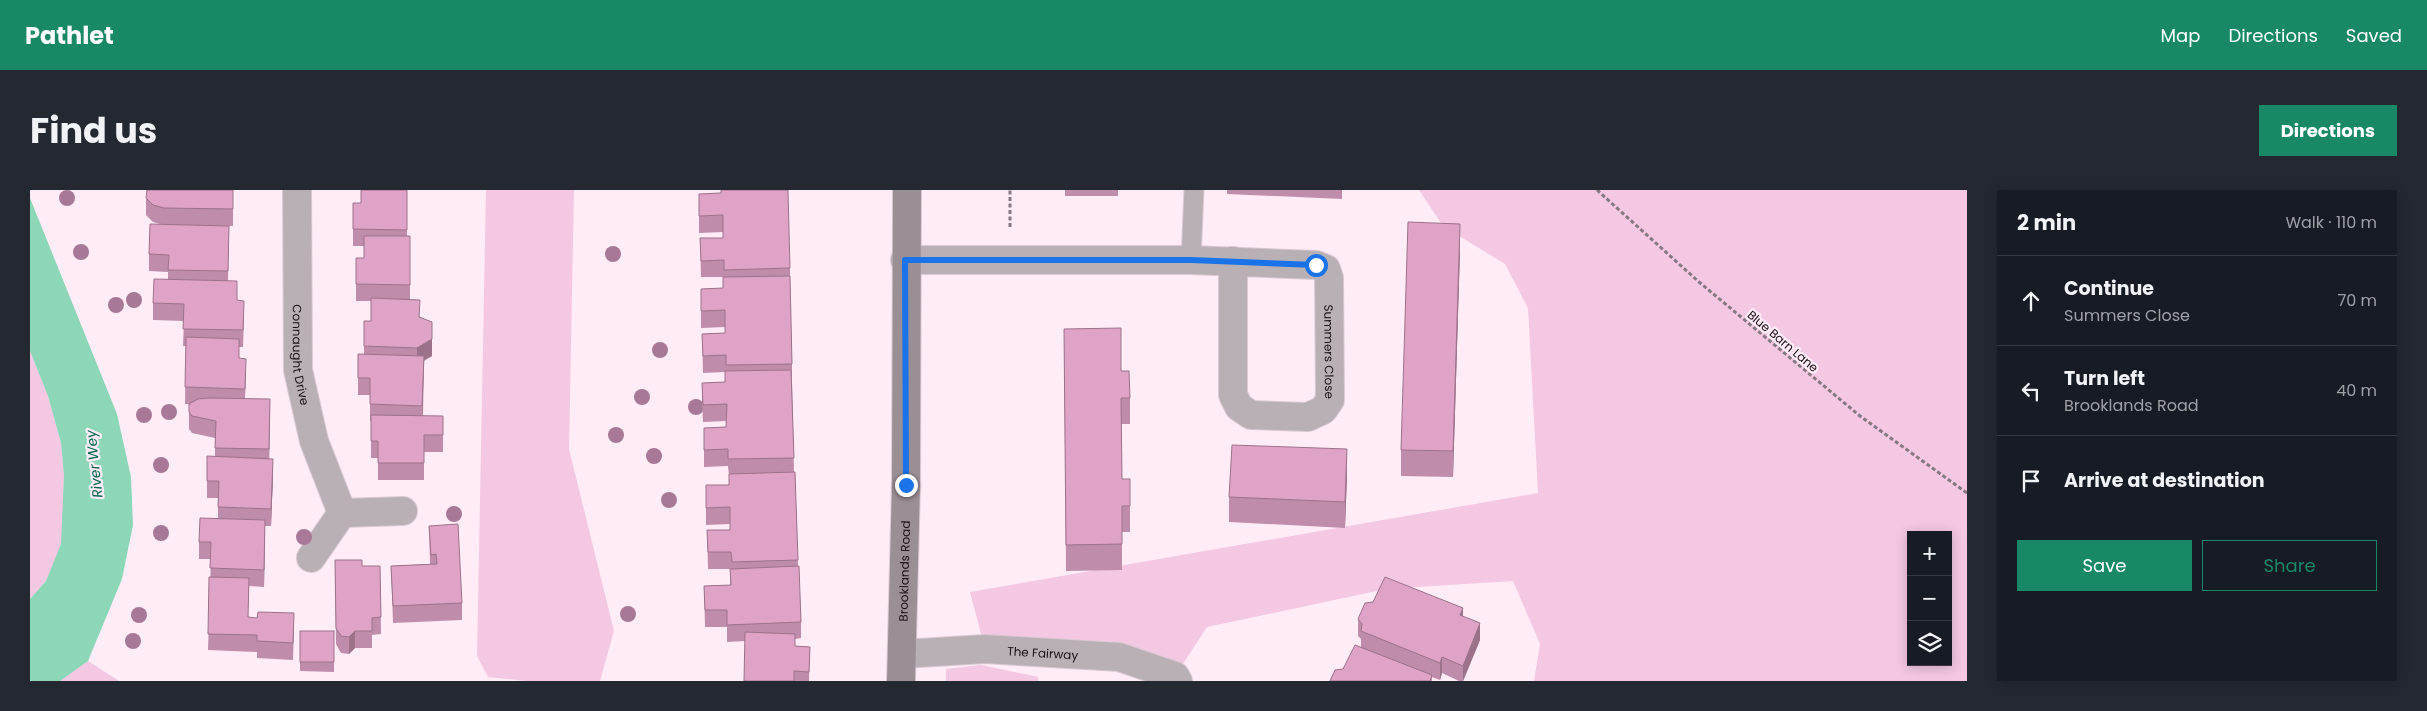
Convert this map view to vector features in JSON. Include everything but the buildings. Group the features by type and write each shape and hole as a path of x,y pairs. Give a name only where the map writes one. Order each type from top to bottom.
{"main road":[{"name":"Brooklands Road","path":"901,681 906,485 906,190"}],"street":[{"name":"Connaught Drive","path":"297,190 298,370 314,441 342,513"},
{"name":"Summers Close","path":"905,260 1191,260 1232,261 1316,265 1326,269 1329,278 1330,400 1323,410 1308,417 1251,415 1239,407 1233,395 1232,261"},
{"path":"311,558 342,513 403,512"},
{"name":"The Fairway","path":"902,654 985,649 1119,657 1174,676 1178,681"}],"lane":[{"path":"1191,260 1194,190"}],"path":[{"name":"Blue Barn Lane","path":"1597,190 1699,282 1860,416 1967,493"}],"shaded area":[{"path":"486,190 574,190 569,449 614,631 600,681 526,681 488,677 477,656"},
{"path":"1419,190 1967,190 1967,681 1534,681 1540,644 1513,581 1386,589 1207,627 1175,676 985,649 970,592 1538,493 1528,308 1505,264 1443,226"},
{"path":"30,351 48,396 61,443 64,475 62,544 46,581 30,599"},
{"path":"88,661 119,681 60,681"},
{"path":"981,665 1038,677 1038,681 946,681 946,669"}],"water":[{"name":"River Wey","path":"30,198 117,414 131,477 133,525 122,579 88,661 60,681 30,681 30,599 46,581 61,544 64,475 61,443 48,396 30,351"}],"route":[{"path":"906,485 905,260 1191,260 1316,265"}]}
